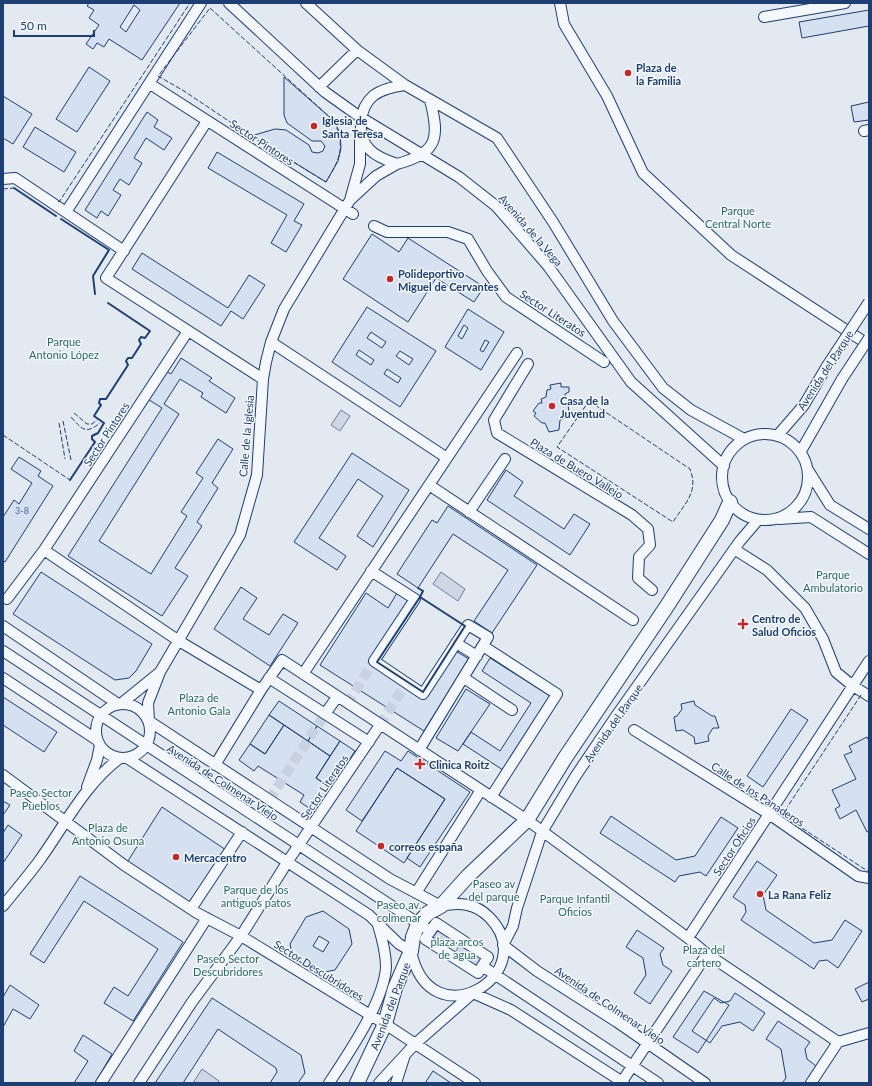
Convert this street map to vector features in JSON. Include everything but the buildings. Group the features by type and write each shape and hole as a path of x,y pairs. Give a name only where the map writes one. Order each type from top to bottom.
{"street":[{"path":"66,212 202,3"},
{"name":"Avenida de la Vega","path":"229,3 319,87 360,117 459,178 496,206 548,266 631,382 724,466"},
{"name":"Avenida de la Vega","path":"306,3 357,50 405,85 497,138 553,222 613,321 663,388 691,410 744,439"},
{"path":"560,3 564,24 610,95 643,173 731,255 869,345"},
{"path":"764,17 845,3"},
{"path":"319,87 357,50"},
{"name":"Sector Pintores","path":"150,84 349,212"},
{"path":"397,164 381,157 369,149 364,140 360,117 372,97 386,89 405,85"},
{"path":"422,156 435,140 436,122 430,100"},
{"name":"Calle de la Iglesia","path":"146,746 150,738 148,703 160,672 179,642 240,535 257,475 263,379 271,342 284,309 349,212 350,200 360,164 360,117"},
{"path":"207,121 106,278 263,379"},
{"name":"Calle de la Iglesia","path":"350,200 376,176 397,164 422,156"},
{"path":"3,179 15,178 124,251"},
{"name":"Sector Literatos","path":"374,226 387,232 448,232 468,239 487,271 506,297 604,362"},
{"name":"Avenida del Parque","path":"778,435 804,405 827,366 869,302"},
{"name":"Sector Pintores","path":"7,599 44,550 188,331"},
{"name":"Avenida del Parque","path":"801,451 842,379 869,338"},
{"path":"271,342 447,458"},
{"path":"303,674 517,353"},
{"name":"Plaza de Buero Vallejo","path":"528,364 494,420 497,433 632,515 648,528 650,545 639,557 638,578 652,590"},
{"path":"869,529 830,506 808,470 801,451 791,442 778,435 765,433 744,439 731,450 724,466 722,478 724,490 730,502 742,514 758,520 811,517 869,554"},
{"path":"469,512 505,459"},
{"path":"777,519 795,509 806,491 808,470"},
{"path":"429,485 633,620"},
{"name":"Avenida del Parque","path":"357,1083 386,1024 395,988 411,951 413,937 424,928 428,913 441,906 468,876 527,820 565,758 667,606 722,520 730,502"},
{"name":"Avenida del Parque","path":"503,945 513,926 517,908 542,832 575,777 734,549 758,520"},
{"path":"734,549 767,570 805,608 824,639 836,672 853,686 869,696"},
{"path":"44,550 179,642 261,690"},
{"path":"372,572 415,599 374,661 423,694 468,624 488,637 419,750"},
{"path":"3,626 120,703"},
{"path":"456,643 477,656"},
{"path":"483,646 557,694 491,797"},
{"name":"Avenida de Colmenar Viejo","path":"3,651 424,928"},
{"path":"215,765 261,690 282,660 527,820 688,938 707,954 838,1042 868,1036"},
{"name":"Sector Oficios","path":"688,938 869,661"},
{"name":"Calle de la Iglesia","path":"100,716 111,706 120,703 160,672"},
{"path":"3,678 98,742 105,751 124,758 288,861 369,915 399,944 411,951 414,967 422,980 434,990 449,995 473,993 511,1010 623,1083 632,1066 707,954"},
{"path":"269,678 369,742"},
{"path":"464,678 512,710"},
{"path":"325,714 337,697"},
{"name":"Avenida de Colmenar Viejo","path":"120,703 139,708 149,721 311,828 390,879 441,906"},
{"path":"85,791 97,760 98,742 96,728 100,716"},
{"name":"Sector Literatos","path":"299,846 380,725"},
{"name":"Calle de los Panaderos","path":"634,730 770,814 858,876 869,878"},
{"path":"3,906 39,861 85,791 109,766 124,758 141,752 146,746"},
{"name":"Sector Descubridores","path":"3,775 124,865 191,909 241,936 369,1016 386,1024 475,1083"},
{"path":"416,893 481,790"},
{"path":"191,909 242,832"},
{"path":"139,1083 192,1002 241,936 299,846"},
{"path":"379,1083 415,1044 473,993 487,985 496,976 503,956 503,945 496,924 482,910 467,904 453,903 441,906"},
{"path":"101,1083 208,918"},
{"path":"329,1083 356,1042 382,985 386,967 384,946 377,923"},
{"path":"436,923 488,957 478,973 425,939 424,928 436,923"},
{"name":"Avenida de Colmenar Viejo","path":"503,945 537,971 705,1083"},
{"path":"482,966 658,1083"},
{"path":"811,1083 838,1042"},
{"path":"396,1083 405,1054"}],"green space":[{"path":"3,3 869,3 869,1083 3,1083"}],"shaded area":[{"path":"341,410 350,416 340,431 331,425"},
{"path":"441,572 465,589 458,601 433,584"},
{"path":"437,927 454,939 448,949 430,937"},
{"path":"461,942 484,957 478,968 454,954"},
{"path":"202,1069 219,1081 218,1083 193,1083"}],"tunnel":[{"path":"347,704 374,661"},
{"path":"380,725 406,683"},
{"path":"269,800 325,714"}],"fence":[{"path":"58,201 59,202 190,3"},
{"path":"210,8 334,121 340,138 340,153 326,182 158,76 210,8"},
{"path":"3,189 14,188"},
{"path":"589,401 690,469 693,484 692,491 673,522 557,447 589,401"},
{"path":"74,413 87,424 92,424 97,420"},
{"path":"71,417 78,425 87,430 100,423"},
{"path":"63,421 71,460"},
{"path":"59,423 65,459"},
{"path":"3,435 70,480"},
{"path":"861,695 782,815 869,872"}],"wall":[{"path":"14,188 56,216"},
{"path":"61,219 109,250 93,276 95,294"},
{"path":"70,480 95,442 92,439 92,436 98,433 104,423 94,416 101,405 99,403 100,399 106,399 128,365 126,361 128,358 132,358 141,344 139,340 141,337 145,338 150,331 108,303"},
{"path":"418,588 423,591 420,597"},
{"path":"420,597 465,626 423,692 377,662 420,597"}],"place":[{"name":"Plaza de la Familia","path":"628,73"},
{"name":"Iglesia de Santa Teresa","path":"314,126"},
{"name":"Polideportivo Miguel de Cervantes","path":"390,279"},
{"name":"Casa de la Juventud","path":"552,406"},
{"name":"Centro de Salud Oficios","path":"743,624"},
{"name":"Clinica Roitz","path":"420,764"},
{"name":"correos españa","path":"381,846"},
{"name":"Mercacentro","path":"176,857"},
{"name":"La Rana Feliz","path":"760,894"}],"park label":[{"name":"Parque Central Norte","path":"738,216"},
{"name":"Parque Antonio López","path":"64,347"},
{"name":"Parque Ambulatorio","path":"833,580"},
{"name":"Plaza de Antonio Gala","path":"199,703"},
{"name":"Paseo Sector Pueblos","path":"41,798"},
{"name":"Plaza de Antonio Osuna","path":"108,833"},
{"name":"Paseo av del parque","path":"494,889"},
{"name":"Parque de los antiguos patos","path":"256,895"},
{"name":"Parque Infantil Oficios","path":"575,904"},
{"name":"Paseo av. colmenar","path":"399,910"},
{"name":"plaza arcos de agua","path":"457,947"},
{"name":"Plaza del cartero","path":"704,955"},
{"name":"Paseo Sector Descubridores","path":"228,964"}]}
